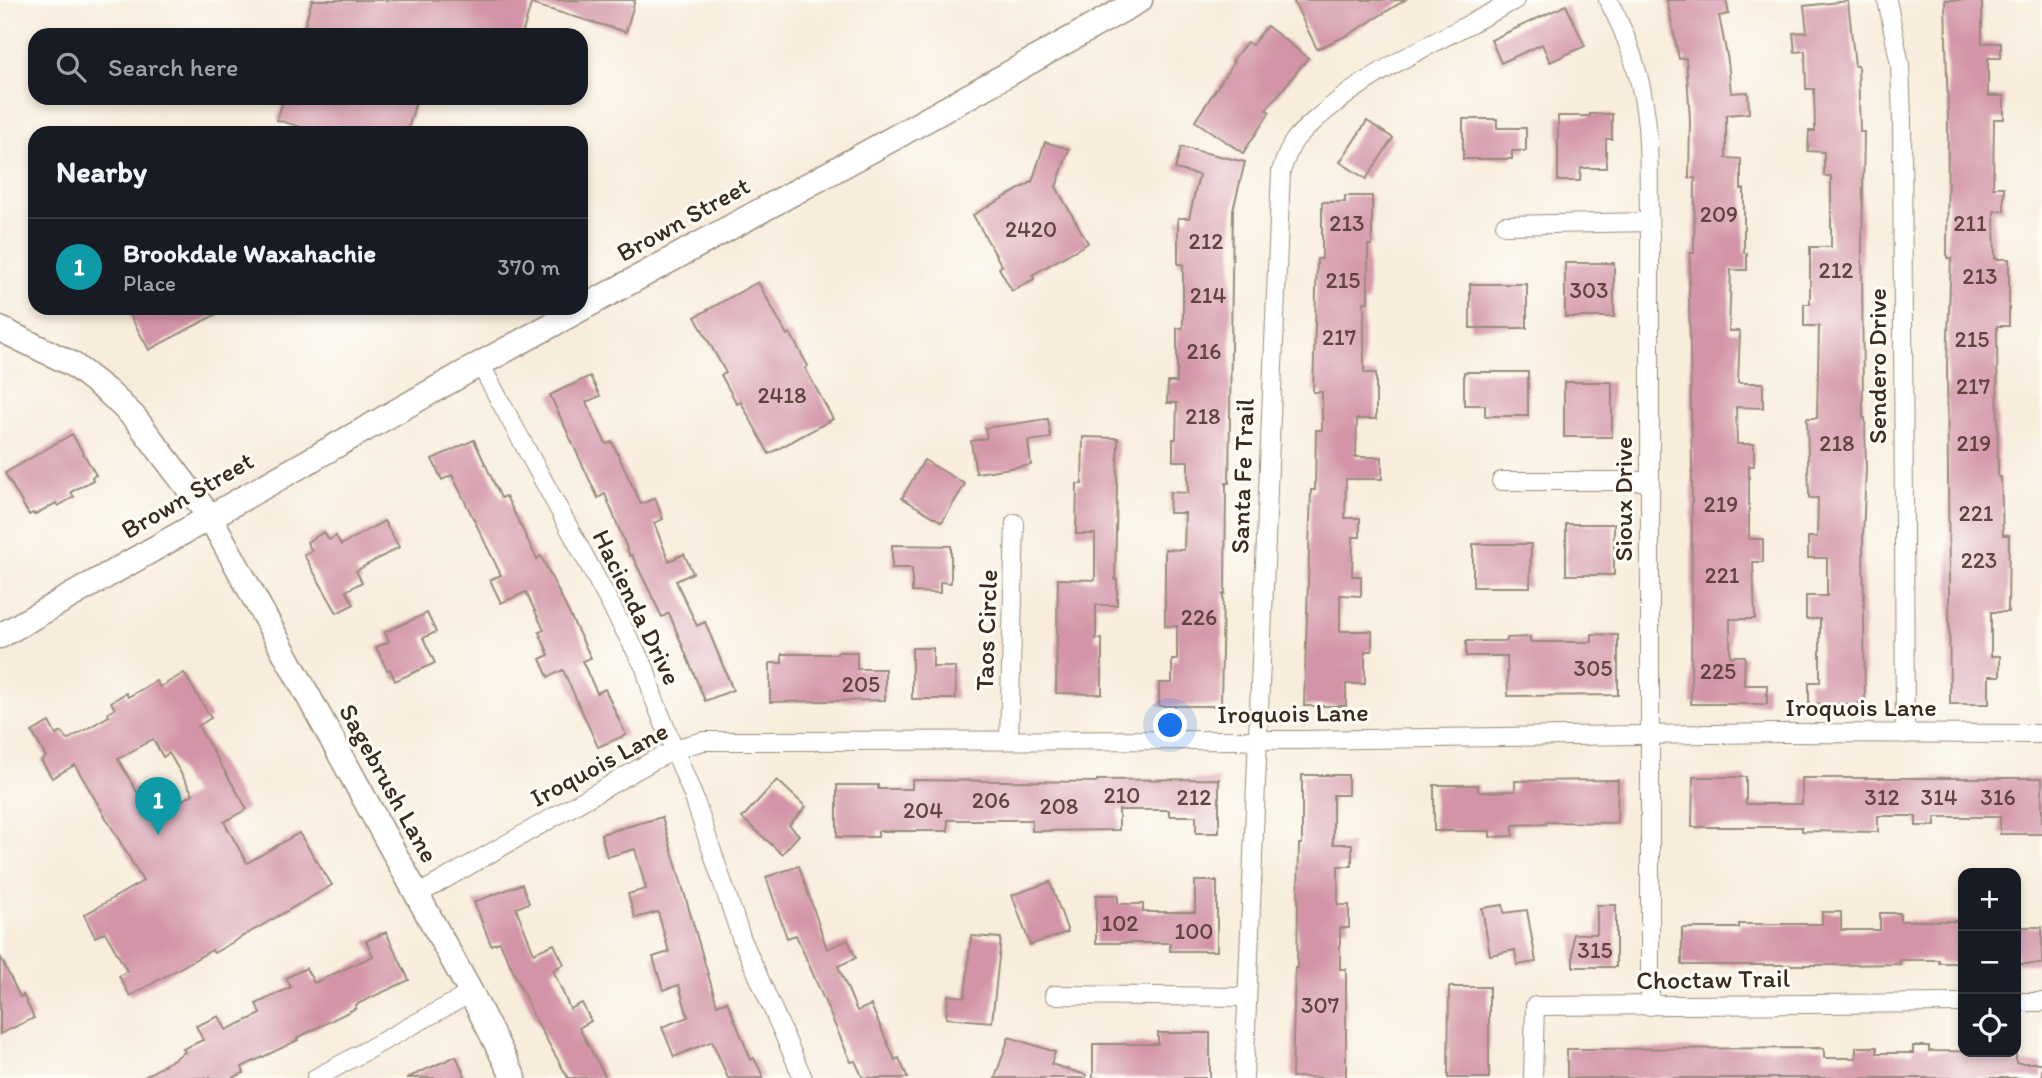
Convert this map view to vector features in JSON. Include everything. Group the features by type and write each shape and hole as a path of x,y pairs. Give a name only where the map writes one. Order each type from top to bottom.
{"main road":[{"name":"Brown Street","path":"588,305 1140,0"},
{"name":"Brown Street","path":"0,636 570,315"},
{"name":"Sagebrush Lane","path":"0,330 72,364 108,392 135,418 209,517 471,993 514,1078"}],"street":[{"name":"Santa Fe Trail","path":"1244,1078 1281,171 1292,144 1334,104 1363,84 1475,19 1515,0"},
{"name":"Sioux Drive","path":"1608,0 1631,51 1640,82 1646,120 1649,222 1650,1006"},
{"name":"Sendero Drive","path":"1887,0 1900,65 1902,119 1905,734"},
{"path":"1506,225 1649,222"},
{"name":"Hacienda Drive","path":"480,364 645,668 741,937 803,1078"},
{"path":"1501,481 1650,481"},
{"name":"Taos Circle","path":"1009,739 1016,523"},
{"name":"Iroquois Lane","path":"417,895 654,760 704,741 2042,734"},
{"path":"316,1078 471,993"},
{"path":"1054,995 1248,997"},
{"path":"2021,1002 2042,1002"},
{"name":"Choctaw Trail","path":"1533,1078 1535,1006 1958,1003"}],"building":[{"path":"312,0 635,0 626,32 531,4 524,28 304,28"},
{"path":"1293,0 1405,0 1348,35 1317,49"},
{"path":"1667,0 1726,0 1729,14 1719,16 1731,93 1748,92 1749,113 1726,115 1726,158 1741,159 1744,253 1747,253 1747,270 1731,270 1729,331 1740,331 1738,383 1763,383 1763,408 1736,407 1737,444 1754,444 1754,466 1749,466 1749,539 1763,539 1763,562 1753,562 1755,619 1730,619 1730,656 1745,656 1744,685 1767,685 1767,704 1691,704 1692,467 1689,294 1690,253 1694,253 1695,178 1689,178 1690,120 1686,58 1679,59"},
{"path":"1945,0 1982,0 1982,43 2001,43 2001,58 1988,58 1988,96 2004,96 2004,119 1994,119 1993,187 2004,187 2004,211 1994,211 1995,259 2009,259 2009,326 1997,326 1998,477 2001,477 2003,535 2009,535 2008,612 1991,612 1991,656 2000,656 2000,676 1989,676 1989,704 1950,704 1947,363 1951,258 1947,258"},
{"path":"1848,1 1855,66 1858,66 1860,132 1864,132 1862,247 1866,468 1863,537 1865,704 1809,704 1809,682 1820,682 1820,619 1806,619 1806,596 1827,596 1827,558 1808,558 1808,537 1817,537 1818,498 1809,498 1807,418 1817,418 1819,326 1804,326 1804,304 1810,304 1810,247 1831,247 1831,176 1824,176 1824,152 1808,151 1809,131 1815,131 1814,89 1806,89 1805,51 1795,52 1793,33 1807,32 1804,6"},
{"path":"1566,5 1585,46 1550,62 1542,44 1501,63 1491,40"},
{"path":"1267,26 1308,58 1266,110 1270,112 1243,153 1195,121 1234,62 1232,61 1247,42 1252,45"},
{"path":"282,105 415,105 409,126 298,126 277,120"},
{"path":"1612,114 1612,139 1606,139 1606,168 1581,168 1580,181 1558,181 1558,116"},
{"path":"1463,119 1497,119 1497,128 1526,128 1526,151 1512,151 1512,159 1463,159"},
{"path":"1367,121 1393,138 1366,179 1340,162"},
{"path":"1045,142 1069,149 1056,187 1088,243 1032,275 1034,279 1012,291 999,268 1002,266 973,215 1032,182"},
{"path":"1181,147 1245,162 1233,210 1229,483 1226,483 1221,706 1159,706 1159,683 1172,683 1172,660 1177,660 1177,626 1165,626 1165,549 1184,550 1185,513 1169,513 1170,492 1188,493 1188,461 1173,461 1177,403 1167,403 1168,382 1177,382 1177,328 1183,328 1183,264 1178,264 1178,218 1189,218 1199,175 1175,169"},
{"path":"1345,196 1372,196 1372,245 1368,245 1368,302 1364,302 1364,373 1376,373 1376,419 1357,419 1356,457 1382,457 1382,479 1346,479 1345,518 1360,518 1360,537 1353,537 1352,576 1361,576 1361,596 1340,595 1340,631 1372,631 1372,651 1365,651 1365,684 1346,684 1346,706 1304,706 1311,490 1315,490 1316,430 1322,430 1322,392 1313,392 1317,259 1322,259 1322,202 1345,202"},
{"path":"1565,263 1614,263 1614,317 1565,317"},
{"path":"758,282 787,335 790,333 808,366 805,368 833,419 769,454 741,402 737,404 721,375 726,373 695,317"},
{"path":"1470,284 1527,284 1527,328 1470,328"},
{"path":"130,315 215,315 149,350"},
{"path":"1464,372 1528,372 1528,416 1485,416 1485,405 1464,405"},
{"path":"590,376 600,396 586,402 606,444 612,442 641,504 655,498 663,519 654,523 669,561 684,554 693,573 676,581 697,626 705,622 733,690 705,701 669,613 662,617 632,555 630,556 605,494 598,498 550,395"},
{"path":"1564,382 1612,382 1612,437 1564,437"},
{"path":"1048,419 1051,438 1028,441 1031,465 976,473 971,441 987,438 985,428"},
{"path":"72,434 96,475 92,477 93,480 71,492 74,497 58,506 56,503 29,515 5,473"},
{"path":"1083,437 1118,438 1115,580 1117,605 1096,605 1096,639 1102,639 1102,694 1056,693 1058,579 1095,580 1095,534 1076,534 1077,484 1082,484"},
{"path":"474,440 501,498 506,496 537,559 541,556 591,658 582,661 597,693 605,689 626,735 598,747 563,670 548,677 540,659 549,655 539,632 544,630 526,592 501,603 490,580 501,575 452,475 442,480 432,459"},
{"path":"924,460 965,484 942,522 902,498"},
{"path":"384,521 399,547 356,571 362,582 346,591 354,604 337,613 304,555 312,551 307,542 324,532 329,540 336,536 341,545"},
{"path":"1566,524 1614,524 1614,575 1566,575"},
{"path":"1473,544 1531,544 1530,587 1473,587"},
{"path":"892,545 951,546 951,583 940,582 940,593 912,592 912,568 892,568"},
{"path":"427,613 436,632 423,638 435,663 395,681 376,647 389,642 385,632"},
{"path":"1592,634 1618,635 1618,695 1508,696 1507,656 1466,656 1466,641 1507,641 1507,638 1530,637 1530,642 1592,642"},
{"path":"912,648 933,648 933,667 955,667 956,699 912,699"},
{"path":"857,652 857,669 885,669 885,700 770,702 770,663 782,663 782,654"},
{"path":"184,673 211,718 198,726 247,809 224,822 247,863 299,833 332,885 214,953 212,950 130,996 119,976 127,971 105,932 95,937 84,915 143,881 75,765 52,778 41,760 46,757 32,732 49,722 56,735 62,732 67,740 109,716 108,713 115,709 111,702 126,693 128,697 156,681 160,687","holes":["153,739 163,757 169,753 193,794 157,815 151,806 147,809 118,759"]},
{"path":"1302,775 1348,775 1348,795 1333,795 1333,844 1352,844 1352,866 1338,866 1338,905 1349,905 1349,928 1340,928 1340,969 1346,969 1346,1078 1292,1077 1299,844 1302,844"},
{"path":"1693,777 1746,777 1746,804 1802,804 1802,778 2042,778 2042,834 2000,834 2000,817 1935,817 1935,826 1916,826 1916,816 1878,816 1878,832 1802,831 1802,827 1692,827"},
{"path":"1219,779 1219,833 1196,833 1196,816 1169,816 1169,810 1119,810 1119,830 1032,831 1032,820 948,820 948,831 878,831 878,837 837,837 837,785 878,785 878,789 912,789 912,780 1097,782"},
{"path":"777,780 806,807 789,825 799,835 782,854 742,818"},
{"path":"1618,780 1617,823 1546,822 1513,825 1513,836 1490,837 1490,831 1434,831 1434,785 1478,785 1478,792 1515,791 1515,781"},
{"path":"662,817 717,1005 727,1001 751,1060 754,1058 764,1078 728,1078 712,1041 674,1057 662,1027 688,1017 679,985 663,990 653,957 669,952 658,912 635,918 628,894 646,889 635,849 607,857 601,834"},
{"path":"799,866 827,949 848,940 856,958 838,966 857,1011 871,1005 895,1060 899,1058 908,1078 863,1078 855,1061 851,1062 796,935 787,938 766,877"},
{"path":"1195,881 1217,881 1217,951 1170,951 1170,943 1096,943 1096,895 1118,895 1118,904 1143,904 1143,912 1195,912"},
{"path":"1050,882 1068,932 1030,945 1012,895"},
{"path":"522,884 529,903 516,908 534,953 554,944 564,964 553,970 570,1009 582,1003 591,1021 579,1028 606,1078 568,1078 534,1017 500,942 491,945 474,902"},
{"path":"1503,905 1504,913 1527,910 1536,962 1517,965 1515,950 1490,955 1482,908"},
{"path":"1597,905 1616,905 1616,967 1573,967 1573,934 1597,934"},
{"path":"1822,912 1841,912 1841,930 1880,930 1880,913 1900,913 1900,921 1958,921 1958,963 1900,960 1900,964 1682,965 1682,928 1739,928 1739,924 1822,924"},
{"path":"2021,927 2042,927 2042,964 2021,964"},
{"path":"386,932 409,980 355,1005 356,1008 297,1038 298,1040 242,1067 244,1073 232,1078 143,1078 185,1052 183,1049 203,1040 196,1026 219,1016 226,1030 261,1014 256,1004 291,987 286,978 306,968 314,983 373,956 366,941"},
{"path":"971,936 1001,938 992,1022 946,1018 948,995 965,997"},
{"path":"0,956 20,997 23,995 34,1018 0,1034"},
{"path":"1449,987 1489,987 1489,1078 1448,1078"},
{"path":"1158,1033 1210,1033 1210,1078 1093,1078 1093,1044 1158,1044"},
{"path":"1009,1037 1055,1052 1051,1064 1086,1075 1086,1078 995,1078"},
{"path":"1913,1046 1929,1046 1929,1051 1958,1051 1958,1057 2016,1057 2016,1063 2042,1063 2042,1078 1567,1078 1567,1049 1824,1048 1824,1058 1856,1058 1856,1047 1877,1047 1877,1053 1913,1053"},
{"path":"456,1056 466,1078 407,1078"}],"place":[{"name":"Brookdale Waxahachie","path":"158,835"}]}
